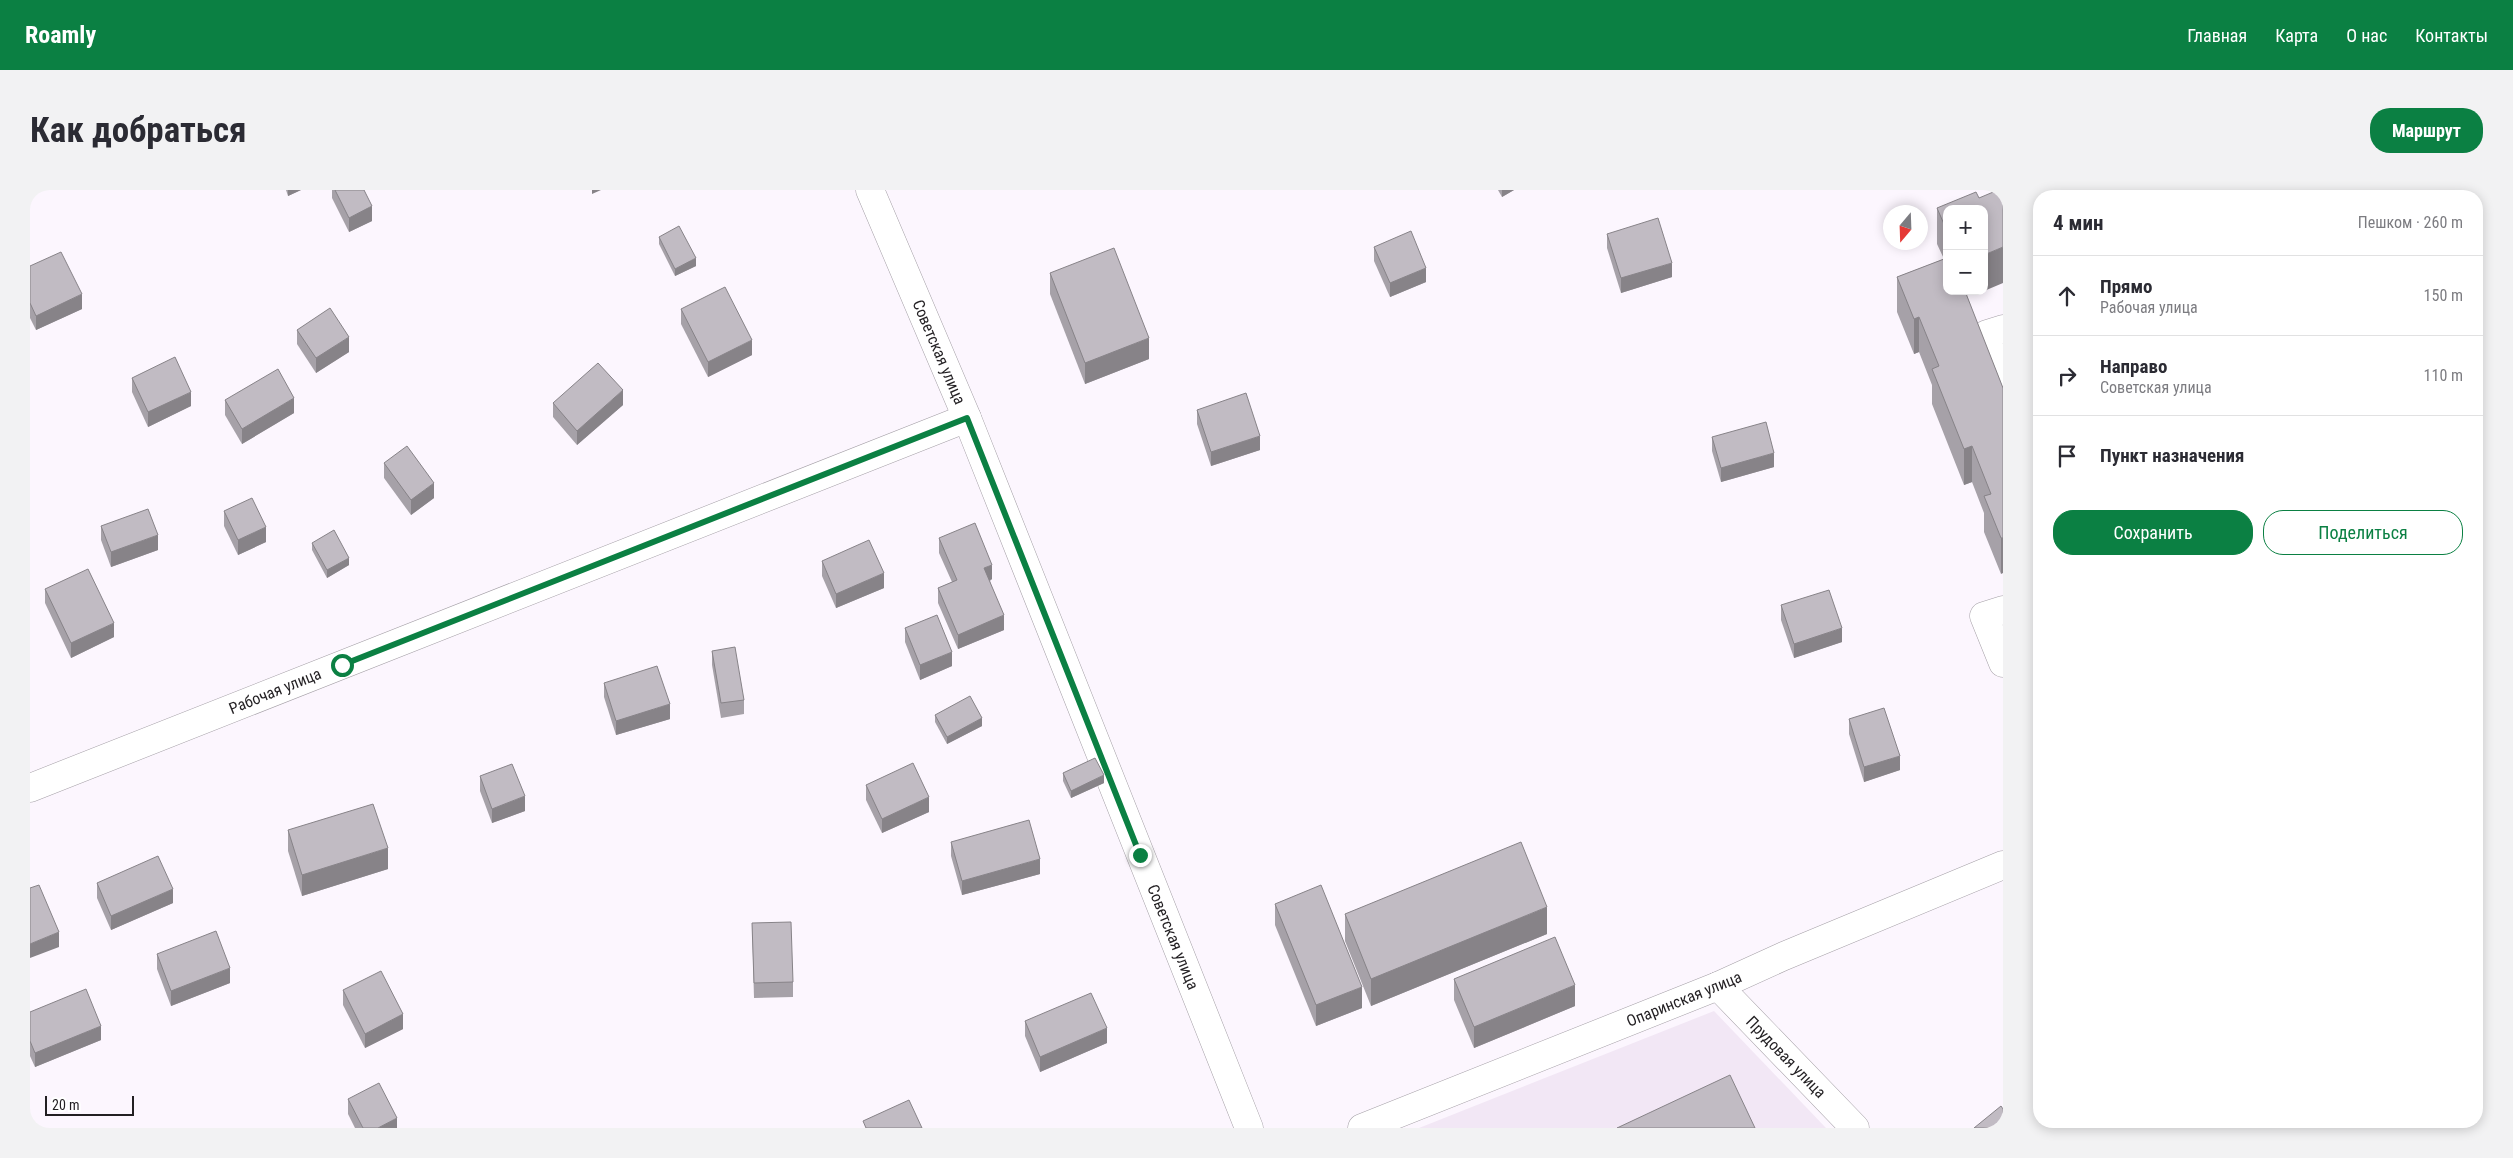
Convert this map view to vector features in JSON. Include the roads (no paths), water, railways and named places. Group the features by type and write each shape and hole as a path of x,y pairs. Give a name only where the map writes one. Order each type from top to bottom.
{"street":[{"name":"Советская улица","path":"870,190 967,418 1249,1128"},
{"path":"2003,329 1987,334 2003,377"},
{"name":"Рабочая улица","path":"30,788 967,418"},
{"path":"2003,610 1984,616 2003,663"},
{"name":"Опаринская улица","path":"1362,1128 1718,986 1784,956 2003,865"},
{"name":"Прудовая улица","path":"1718,986 1854,1128"}]}
